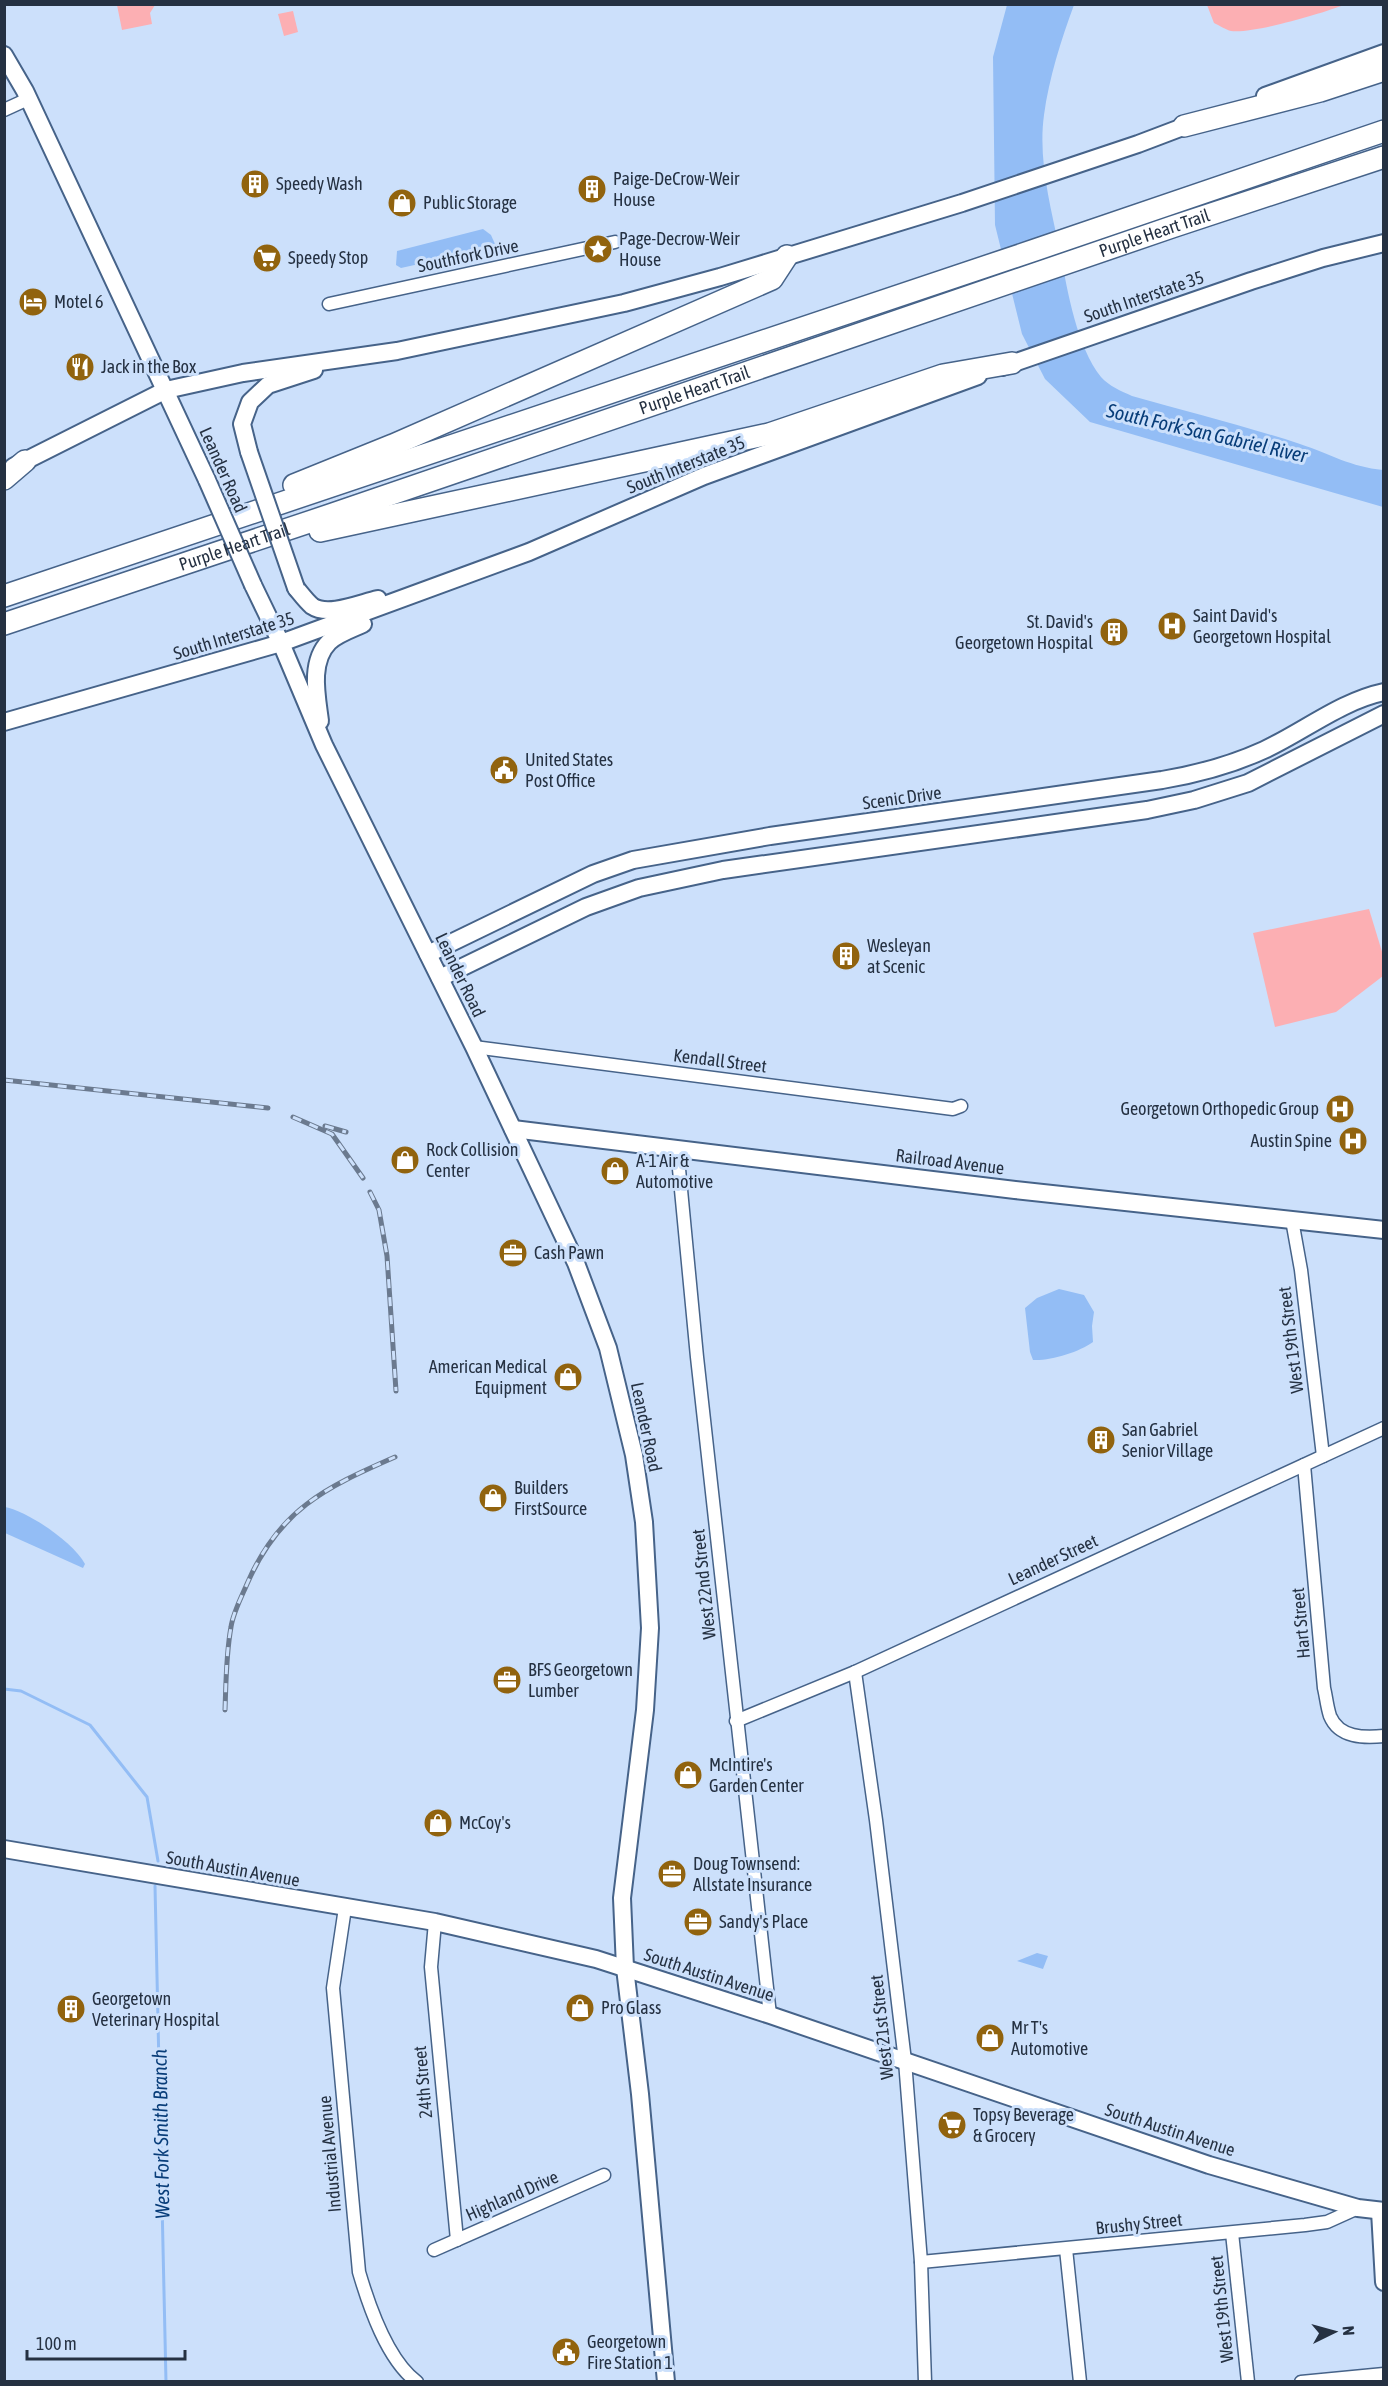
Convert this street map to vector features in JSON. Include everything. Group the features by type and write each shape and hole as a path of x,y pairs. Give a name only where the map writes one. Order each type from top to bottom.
{"highway":[{"path":"1184,126 1320,91 1383,70"},
{"name":"Purple Heart Trail","path":"4,596 1383,131"},
{"name":"Purple Heart Trail","path":"5,623 333,514 917,313 1383,158"},
{"path":"74,572 183,524 243,505 393,445 772,279 787,256"},
{"path":"296,525 320,531 721,445 808,422 943,375 1012,363"},
{"path":"4,479 25,461"}],"main road":[{"path":"4,471 166,390 243,373 406,349 624,303 962,203 1138,144 1383,53"},
{"name":"Leander Road","path":"4,55 28,99 166,390 281,643 321,737 474,1047 576,1263 605,1339 634,1455 644,1522 649,1585 649,1666 622,1898 625,1968 640,2094 666,2382"},
{"name":"South Interstate 35","path":"4,723 281,643 529,552 704,476 1012,363 1251,281 1323,258 1383,243"},
{"path":"361,355 268,385 250,402 242,424 249,452 296,588 311,605 319,610 334,609 436,588"},
{"path":"321,737 316,680 319,657 329,642 436,588"},
{"name":"Scenic Drive","path":"428,954 593,874 633,860 750,840 1162,780 1217,769 1265,750 1356,701 1383,692"},
{"path":"440,978 586,907 639,888 723,870 1166,807 1248,783 1383,714"},
{"path":"1240,760 1248,783"},
{"path":"1162,780 1166,807"},
{"path":"1048,797 1051,822"},
{"path":"923,815 926,841"},
{"path":"750,840 754,866"},
{"path":"633,860 639,888"},
{"name":"Railroad Avenue","path":"513,1129 1003,1188 1383,1230"},
{"name":"South Austin Avenue","path":"4,1849 435,1922 596,1959 770,2015 1209,2164 1358,2208 1382,2211"},
{"path":"1382,2211 1383,2282"}],"street":[{"path":"4,110 28,99"},
{"name":"Southfork Drive","path":"329,304 615,242"},
{"name":"Kendall Street","path":"474,1047 953,1109 961,1106"},
{"name":"West 22nd Street","path":"677,1148 736,1721 770,2015"},
{"name":"West 19th Street","path":"1293,1220 1323,1456"},
{"name":"Leander Street","path":"736,1721 855,1671 1383,1428"},
{"name":"Hart Street","path":"1304,1465 1324,1688 1330,1716 1336,1725 1354,1736 1383,1736"},
{"name":"West 21st Street","path":"855,1671 876,1820 905,2061 921,2262 925,2382"},
{"name":"Industrial Avenue","path":"345,1908 333,1988 359,2272 369,2305 391,2352 417,2382"},
{"name":"24th Street","path":"435,1922 431,1967 457,2240"},
{"name":"Highland Drive","path":"434,2250 604,2175"},
{"name":"Brushy Street","path":"921,2262 1327,2222 1358,2208"},
{"name":"West 19th Street","path":"1232,2233 1248,2382"},
{"path":"1066,2249 1080,2382"},
{"path":"1301,2382 1383,2374"}],"shaded area":[{"path":"117,5 155,5 150,13 152,24 122,30"},
{"path":"1207,5 1344,5 1288,22 1241,31 1229,30 1214,23"},
{"path":"293,11 298,32 284,36 278,14"},
{"path":"1369,909 1383,955 1383,976 1336,1012 1275,1027 1253,933"}],"water":[{"name":"South Fork San Gabriel River","path":"1007,5 1074,5 1056,59 1046,101 1043,132 1044,165 1073,314 1092,364 1101,377 1111,386 1132,396 1279,437 1351,463 1383,470 1383,507 1090,422 1045,379 1022,334 995,225 993,57"},
{"path":"483,229 491,235 495,244 491,248 401,268 396,265 397,251"},
{"path":"1059,1289 1084,1295 1094,1312 1093,1342 1064,1355 1033,1360 1025,1308 1037,1298"},
{"path":"5,1507 26,1515 50,1529 79,1555 85,1564 83,1568 5,1533"},
{"path":"1037,1953 1048,1956 1043,1969 1017,1961"}],"waterway":[{"name":"West Fork Smith Branch","path":"4,1689 21,1691 90,1725 147,1797 158,1861"},
{"name":"West Fork Smith Branch","path":"155,1886 166,2382"}],"railway":[{"path":"4,1080 268,1108"},
{"path":"293,1117 332,1134 363,1178"},
{"path":"325,1126 346,1132"},
{"path":"370,1192 379,1210 387,1256 396,1391"},
{"path":"225,1710 226,1668 234,1616 247,1584 274,1537 289,1519 325,1491 395,1457"}],"place":[{"name":"Speedy Wash","path":"255,184"},
{"name":"Paige-DeCrow-Weir House","path":"592,189"},
{"name":"Public Storage","path":"402,203"},
{"name":"Page-Decrow-Weir House","path":"598,249"},
{"name":"Speedy Stop","path":"267,258"},
{"name":"Motel 6","path":"33,302"},
{"name":"Jack in the Box","path":"80,367"},
{"name":"Saint David's Georgetown Hospital","path":"1172,626"},
{"name":"St. David's Georgetown Hospital","path":"1114,632"},
{"name":"United States Post Office","path":"504,770"},
{"name":"Wesleyan at Scenic","path":"846,956"},
{"name":"Georgetown Orthopedic Group","path":"1340,1109"},
{"name":"Austin Spine","path":"1353,1141"},
{"name":"Rock Collision Center","path":"405,1160"},
{"name":"A-1 Air & Automotive","path":"615,1171"},
{"name":"Cash Pawn","path":"513,1253"},
{"name":"American Medical Equipment","path":"568,1377"},
{"name":"San Gabriel Senior Village","path":"1101,1440"},
{"name":"Builders FirstSource","path":"493,1498"},
{"name":"BFS Georgetown Lumber","path":"507,1680"},
{"name":"McIntire's Garden Center","path":"688,1775"},
{"name":"McCoy's","path":"438,1823"},
{"name":"Doug Townsend: Allstate Insurance","path":"672,1874"},
{"name":"Sandy's Place","path":"698,1922"},
{"name":"Pro Glass","path":"580,2008"},
{"name":"Georgetown Veterinary Hospital","path":"71,2009"},
{"name":"Mr T's Automotive","path":"990,2038"},
{"name":"Topsy Beverage & Grocery","path":"952,2125"},
{"name":"Georgetown Fire Station 1","path":"566,2352"}]}
